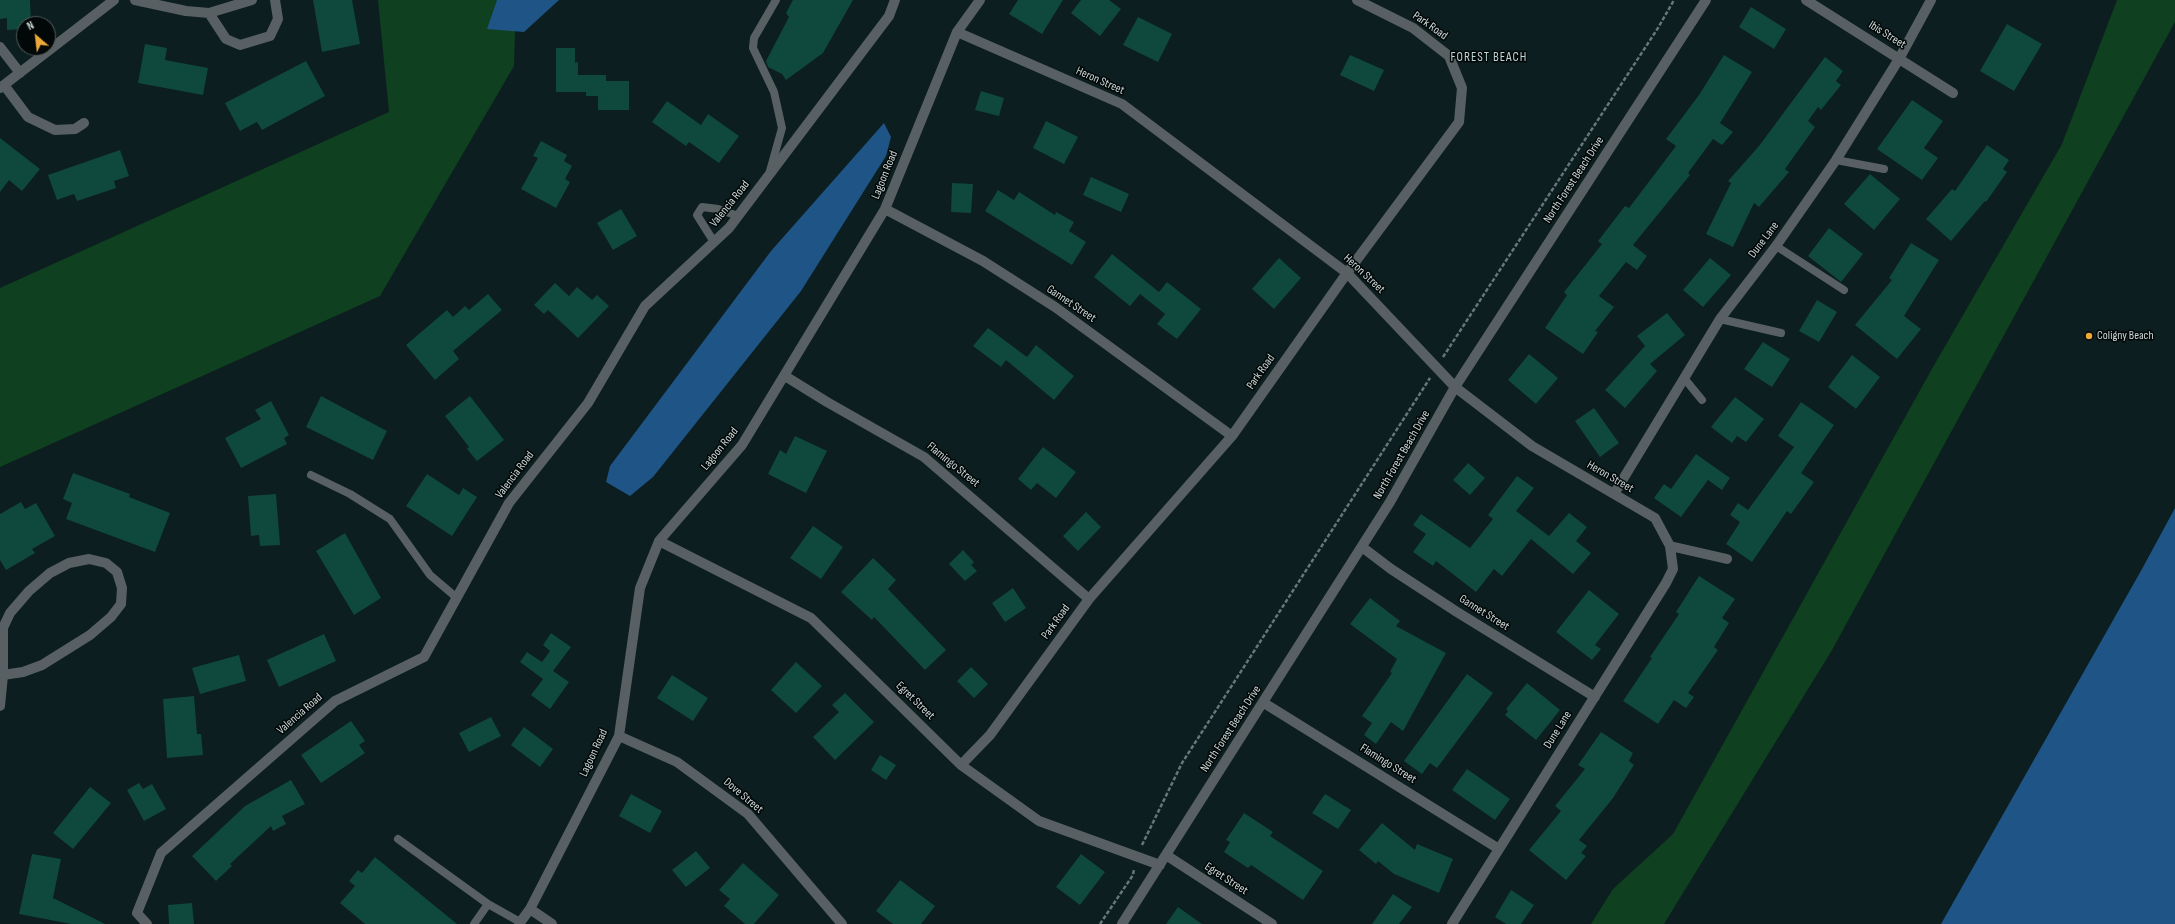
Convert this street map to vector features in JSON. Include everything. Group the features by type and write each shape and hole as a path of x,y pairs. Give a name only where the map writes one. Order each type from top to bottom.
{"street":[{"path":"84,123 75,129 55,130 28,117 2,87 114,0"},
{"path":"136,0 186,11 209,13 252,0"},
{"path":"209,13 226,39 240,46 270,36 278,19 275,0"},
{"name":"Valencia Road","path":"147,924 137,914 161,853 335,701 424,657 509,503 588,403 645,306 714,242 738,216 889,16 895,0"},
{"name":"Lagoon Road","path":"520,923 530,909 619,736 640,588 659,541 742,445 885,209 957,32 980,0"},
{"name":"Park Road","path":"961,765 990,734 1089,599 1232,436 1347,273 1459,122 1462,88 1449,56 1412,28 1357,0"},
{"name":"North Forest Beach Drive","path":"1122,924 1362,547 1455,386 1706,0"},
{"name":"Ibis Street","path":"1806,0 1953,93"},
{"name":"Dune Lane","path":"1614,494 1720,319 1776,246 1836,160 1900,59 1931,0"},
{"name":"Heron Street","path":"957,32 1122,104 1347,273 1455,386 1532,446 1655,518 1670,546"},
{"path":"0,47 20,73"},
{"name":"Gannet Street","path":"885,209 983,261 1055,307 1232,436"},
{"name":"Flamingo Street","path":"785,376 826,402 924,457 1089,599"},
{"name":"Egret Street","path":"659,541 811,618 961,765 1038,821 1137,855 1160,865"},
{"path":"1670,546 1727,559"},
{"name":"Dune Lane","path":"1452,924 1666,583 1673,569 1670,546"},
{"name":"Gannet Street","path":"1362,547 1391,569 1458,612 1595,696"},
{"path":"0,706 3,675 3,628 10,613 29,591 50,573 69,563 89,559 106,563 117,572 122,588 121,604 111,617 90,635 42,665 23,672 3,675"},
{"name":"Flamingo Street","path":"1264,703 1498,849"},
{"name":"Dove Street","path":"619,736 677,762 748,814 842,924"},
{"name":"Egret Street","path":"1166,855 1272,924"},
{"path":"530,909 552,924"}],"lane":[{"path":"768,176 782,128 774,92 753,48 754,38 776,0"},
{"path":"1836,160 1884,169"},
{"path":"714,242 697,215 702,207 718,209 738,216"},
{"path":"1776,246 1844,290"},
{"path":"1720,319 1781,333"},
{"path":"1684,378 1702,400"},
{"path":"311,475 350,494 390,519 430,575 457,598"},
{"path":"398,839 488,904 520,923"},
{"path":"474,924 488,904"}],"path":[{"path":"1100,924 1133,876 1137,855 1182,764 1437,367 1658,28 1674,0"}],"green space":[{"path":"378,0 516,0 514,66 380,296 0,467 0,288 389,112"},
{"path":"2117,0 2175,0 2175,22 1832,650 1664,924 1591,924 1613,889 1673,834 1933,367 2062,144"}],"water":[{"path":"497,0 559,0 524,32 487,29"},
{"path":"884,123 891,137 886,156 801,291 653,477 630,496 606,482 610,466 771,251"},
{"path":"2175,508 2175,924 1941,924 2142,569"}],"building":[{"path":"0,0 30,0 31,16 16,16 16,29 7,30 7,18 0,19"},
{"path":"313,0 352,0 360,44 322,52"},
{"path":"793,0 853,0 823,53 786,80 782,74 768,67 766,61 789,17 786,13"},
{"path":"1018,0 1063,0 1042,34 1009,14"},
{"path":"1081,0 1109,0 1121,9 1100,36 1071,13"},
{"path":"1751,7 1786,29 1774,49 1739,27"},
{"path":"1138,17 1172,34 1158,62 1123,45"},
{"path":"2007,24 2042,44 2014,91 1980,71"},
{"path":"145,44 167,48 165,60 208,68 203,95 138,83"},
{"path":"556,48 575,48 575,63 578,62 578,75 606,75 606,81 629,81 629,110 598,110 598,96 586,96 586,92 556,92"},
{"path":"1350,55 1384,70 1374,91 1340,75"},
{"path":"1724,55 1752,72 1720,123 1733,132 1722,145 1713,139 1688,173 1690,175 1633,245 1647,256 1637,270 1626,262 1599,296 1614,307 1595,331 1598,332 1583,354 1545,328 1567,295 1564,292 1602,244 1598,241 1625,206 1629,208 1676,146 1666,139 1699,95"},
{"path":"1825,57 1843,71 1836,81 1841,85 1821,110 1818,107 1808,121 1815,127 1785,169 1789,172 1759,207 1754,203 1733,247 1706,234 1731,183 1728,181 1759,146"},
{"path":"306,61 325,96 262,130 257,122 240,131 225,103"},
{"path":"981,91 1004,98 999,116 975,110"},
{"path":"1912,100 1943,121 1924,148 1938,158 1922,180 1877,149"},
{"path":"667,101 701,125 708,114 739,136 719,163 689,142 686,146 652,122"},
{"path":"1046,121 1078,137 1064,164 1033,148"},
{"path":"0,138 40,169 22,191 9,180 0,192"},
{"path":"541,141 567,155 564,161 572,166 565,179 570,182 556,208 521,189 538,158 533,156"},
{"path":"1987,145 2009,160 2003,169 2007,172 1986,202 1985,201 1951,241 1926,219 1952,189 1955,191"},
{"path":"120,150 129,176 114,181 116,188 77,201 74,194 57,200 48,175"},
{"path":"1870,174 1900,199 1874,230 1844,204"},
{"path":"1091,177 1129,194 1121,212 1083,195"},
{"path":"952,183 973,184 971,213 951,212"},
{"path":"998,190 1014,200 1019,192 1055,215 1056,212 1074,222 1069,231 1086,242 1072,265 985,211"},
{"path":"621,209 637,236 613,250 597,223"},
{"path":"1829,228 1863,254 1841,282 1808,256"},
{"path":"1911,243 1939,260 1904,316 1921,329 1897,359 1855,325 1892,280 1889,278"},
{"path":"1112,254 1159,292 1167,282 1201,309 1177,339 1157,324 1165,314 1140,294 1130,306 1094,277"},
{"path":"1279,258 1301,278 1274,309 1252,289"},
{"path":"1710,258 1731,275 1703,307 1683,290"},
{"path":"555,283 569,296 577,287 592,300 597,295 609,306 578,338 548,310 544,314 534,305"},
{"path":"488,294 502,310 453,351 459,359 435,380 406,345 447,310 453,317 465,306 469,310"},
{"path":"1817,300 1837,312 1819,342 1799,331"},
{"path":"1667,313 1685,335 1650,364 1657,371 1625,408 1605,390 1645,346 1637,336"},
{"path":"988,328 1027,357 1036,345 1074,376 1054,400 1006,360 1001,367 973,346"},
{"path":"1763,342 1790,359 1772,387 1744,369"},
{"path":"1529,354 1558,378 1536,404 1508,380"},
{"path":"1852,355 1880,377 1856,409 1828,387"},
{"path":"321,396 387,431 373,460 306,427"},
{"path":"470,396 504,440 477,461 467,449 469,447 445,416"},
{"path":"1735,397 1764,419 1746,442 1737,436 1732,443 1711,427"},
{"path":"271,401 289,435 284,438 287,444 241,468 225,438 261,419 255,410"},
{"path":"1801,402 1834,425 1801,473 1814,482 1791,514 1787,511 1752,562 1726,544 1740,522 1730,515 1738,503 1748,510 1794,447 1778,436"},
{"path":"1594,408 1619,443 1600,457 1575,421"},
{"path":"795,436 827,451 806,493 768,474 780,450 786,454"},
{"path":"1043,447 1076,472 1056,498 1037,483 1031,490 1018,479"},
{"path":"1696,454 1730,478 1722,490 1708,480 1681,517 1654,498 1664,484 1671,489"},
{"path":"1468,463 1485,478 1470,495 1453,480"},
{"path":"73,473 130,494 129,497 170,513 155,552 66,519 72,503 63,499"},
{"path":"427,474 459,495 463,488 477,497 452,536 406,506"},
{"path":"1517,476 1534,488 1516,511 1549,536 1569,513 1587,527 1576,541 1591,553 1573,574 1531,539 1502,576 1494,569 1476,592 1436,561 1433,566 1413,552 1426,534 1413,525 1421,514 1470,548 1493,519 1488,515"},
{"path":"276,494 280,545 260,546 259,535 251,536 248,496"},
{"path":"21,502 25,509 36,503 55,536 32,549 35,553 6,570 0,560 0,514"},
{"path":"1086,512 1101,527 1078,551 1063,536"},
{"path":"813,526 843,547 821,579 790,558"},
{"path":"345,533 381,598 354,615 316,551"},
{"path":"963,550 974,562 971,565 977,571 965,581 949,564"},
{"path":"873,558 896,580 888,589 946,650 925,670 874,617 872,620 841,592"},
{"path":"1699,576 1735,599 1722,618 1729,623 1714,647 1718,650 1688,693 1694,697 1686,708 1674,700 1658,724 1623,701 1679,614 1676,612"},
{"path":"1013,588 1026,608 1005,622 992,603"},
{"path":"1589,590 1619,614 1595,645 1601,649 1592,660 1556,632"},
{"path":"1370,598 1400,621 1396,626 1446,653 1403,731 1391,722 1376,744 1364,735 1372,723 1362,716 1392,673 1390,672 1397,659 1350,624"},
{"path":"551,633 571,647 553,671 569,682 550,709 531,695 543,679 520,662 527,652 542,662 550,651 543,645"},
{"path":"324,634 336,661 279,687 267,660"},
{"path":"239,655 246,681 200,694 192,668"},
{"path":"796,662 822,686 796,713 771,690"},
{"path":"971,667 988,684 974,698 957,681"},
{"path":"1467,674 1493,693 1437,768 1430,763 1422,774 1404,761"},
{"path":"672,675 708,698 693,721 657,698"},
{"path":"1527,683 1560,710 1536,740 1505,715 1508,711 1506,709"},
{"path":"845,693 874,722 835,760 813,737 839,712 832,705"},
{"path":"194,696 197,734 201,734 203,755 167,758 163,699"},
{"path":"491,717 501,736 469,752 459,733"},
{"path":"351,721 365,741 359,745 365,753 321,783 301,755"},
{"path":"524,727 553,749 540,767 511,745"},
{"path":"1601,732 1633,753 1629,761 1634,765 1613,798 1579,840 1587,846 1581,853 1586,856 1566,880 1529,850 1561,811 1555,806 1585,769 1578,765"},
{"path":"880,755 896,765 886,780 871,770"},
{"path":"1467,769 1510,799 1495,820 1452,790"},
{"path":"291,780 305,804 282,816 286,824 273,831 271,826 230,864 232,866 216,881 192,856 245,806"},
{"path":"139,783 143,789 152,784 166,809 144,821 127,790"},
{"path":"90,787 111,803 73,849 53,833"},
{"path":"631,794 662,811 650,833 619,816"},
{"path":"1325,794 1351,810 1338,829 1312,813"},
{"path":"1244,813 1273,832 1270,836 1323,871 1303,900 1251,865 1248,868 1224,852 1230,842 1226,840"},
{"path":"1382,823 1415,850 1417,844 1453,859 1439,893 1394,874 1378,861 1376,864 1359,850"},
{"path":"696,851 710,868 686,887 672,870"},
{"path":"32,854 61,859 53,898 105,924 71,924 19,914"},
{"path":"1081,854 1105,872 1080,905 1056,887"},
{"path":"375,857 457,924 365,924 340,903 355,886 349,881 358,870 362,873"},
{"path":"743,863 779,895 754,924 745,924 724,906 730,899 719,890"},
{"path":"900,880 935,906 921,924 893,924 876,911"},
{"path":"1511,890 1534,905 1521,924 1506,924 1495,917"},
{"path":"1393,894 1412,907 1399,924 1372,924"},
{"path":"192,903 194,924 169,924 168,905"},
{"path":"1178,907 1202,924 1166,924"}],"place":[{"name":"Coligny Beach","path":"2089,336"}],"district":[{"name":"FOREST BEACH","path":"1489,58"}]}
